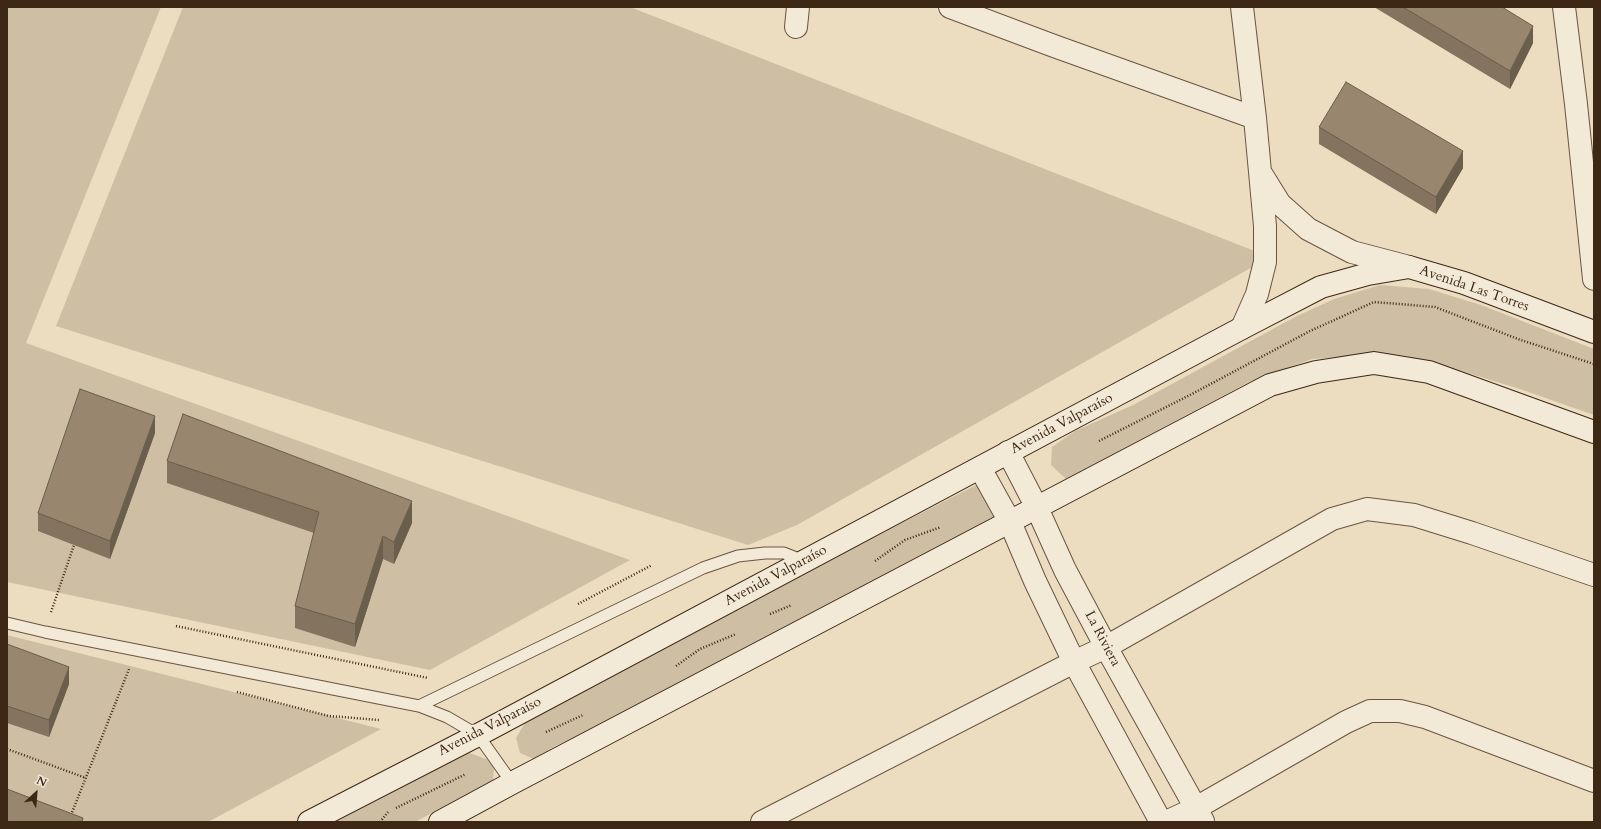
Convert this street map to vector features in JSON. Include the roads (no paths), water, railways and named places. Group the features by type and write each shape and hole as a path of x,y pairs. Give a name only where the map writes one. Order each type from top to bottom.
{"street":[{"path":"950,7 1255,118"},
{"path":"1242,7 1255,118 1265,226 1265,262 1258,294 1242,328"},
{"path":"1564,7 1585,108 1594,279"},
{"path":"1259,170 1280,204 1308,230 1352,252 1409,267"},
{"name":"Avenida Las Torres","path":"1242,328 1321,287 1368,274 1409,267 1464,284 1594,332"},
{"name":"Avenida Valparaíso","path":"309,822 478,735 1242,328"},
{"path":"440,822 1270,385 1316,372 1374,363 1429,372 1594,432"},
{"name":"La Riviera","path":"1008,452 1037,508 1065,570 1106,647 1200,815"},
{"path":"980,468 1010,522 1035,581 1074,662 1162,822"},
{"path":"762,822 1106,647 1332,519 1367,509 1414,515 1472,533 1594,575"},
{"path":"1166,822 1200,815 1346,722 1370,711 1400,711 1425,717 1594,781"}],"lane":[{"path":"419,706 703,568 738,556 764,552 784,553 805,561"},
{"path":"7,623 45,632 419,706 447,717 478,735 512,783"}]}
